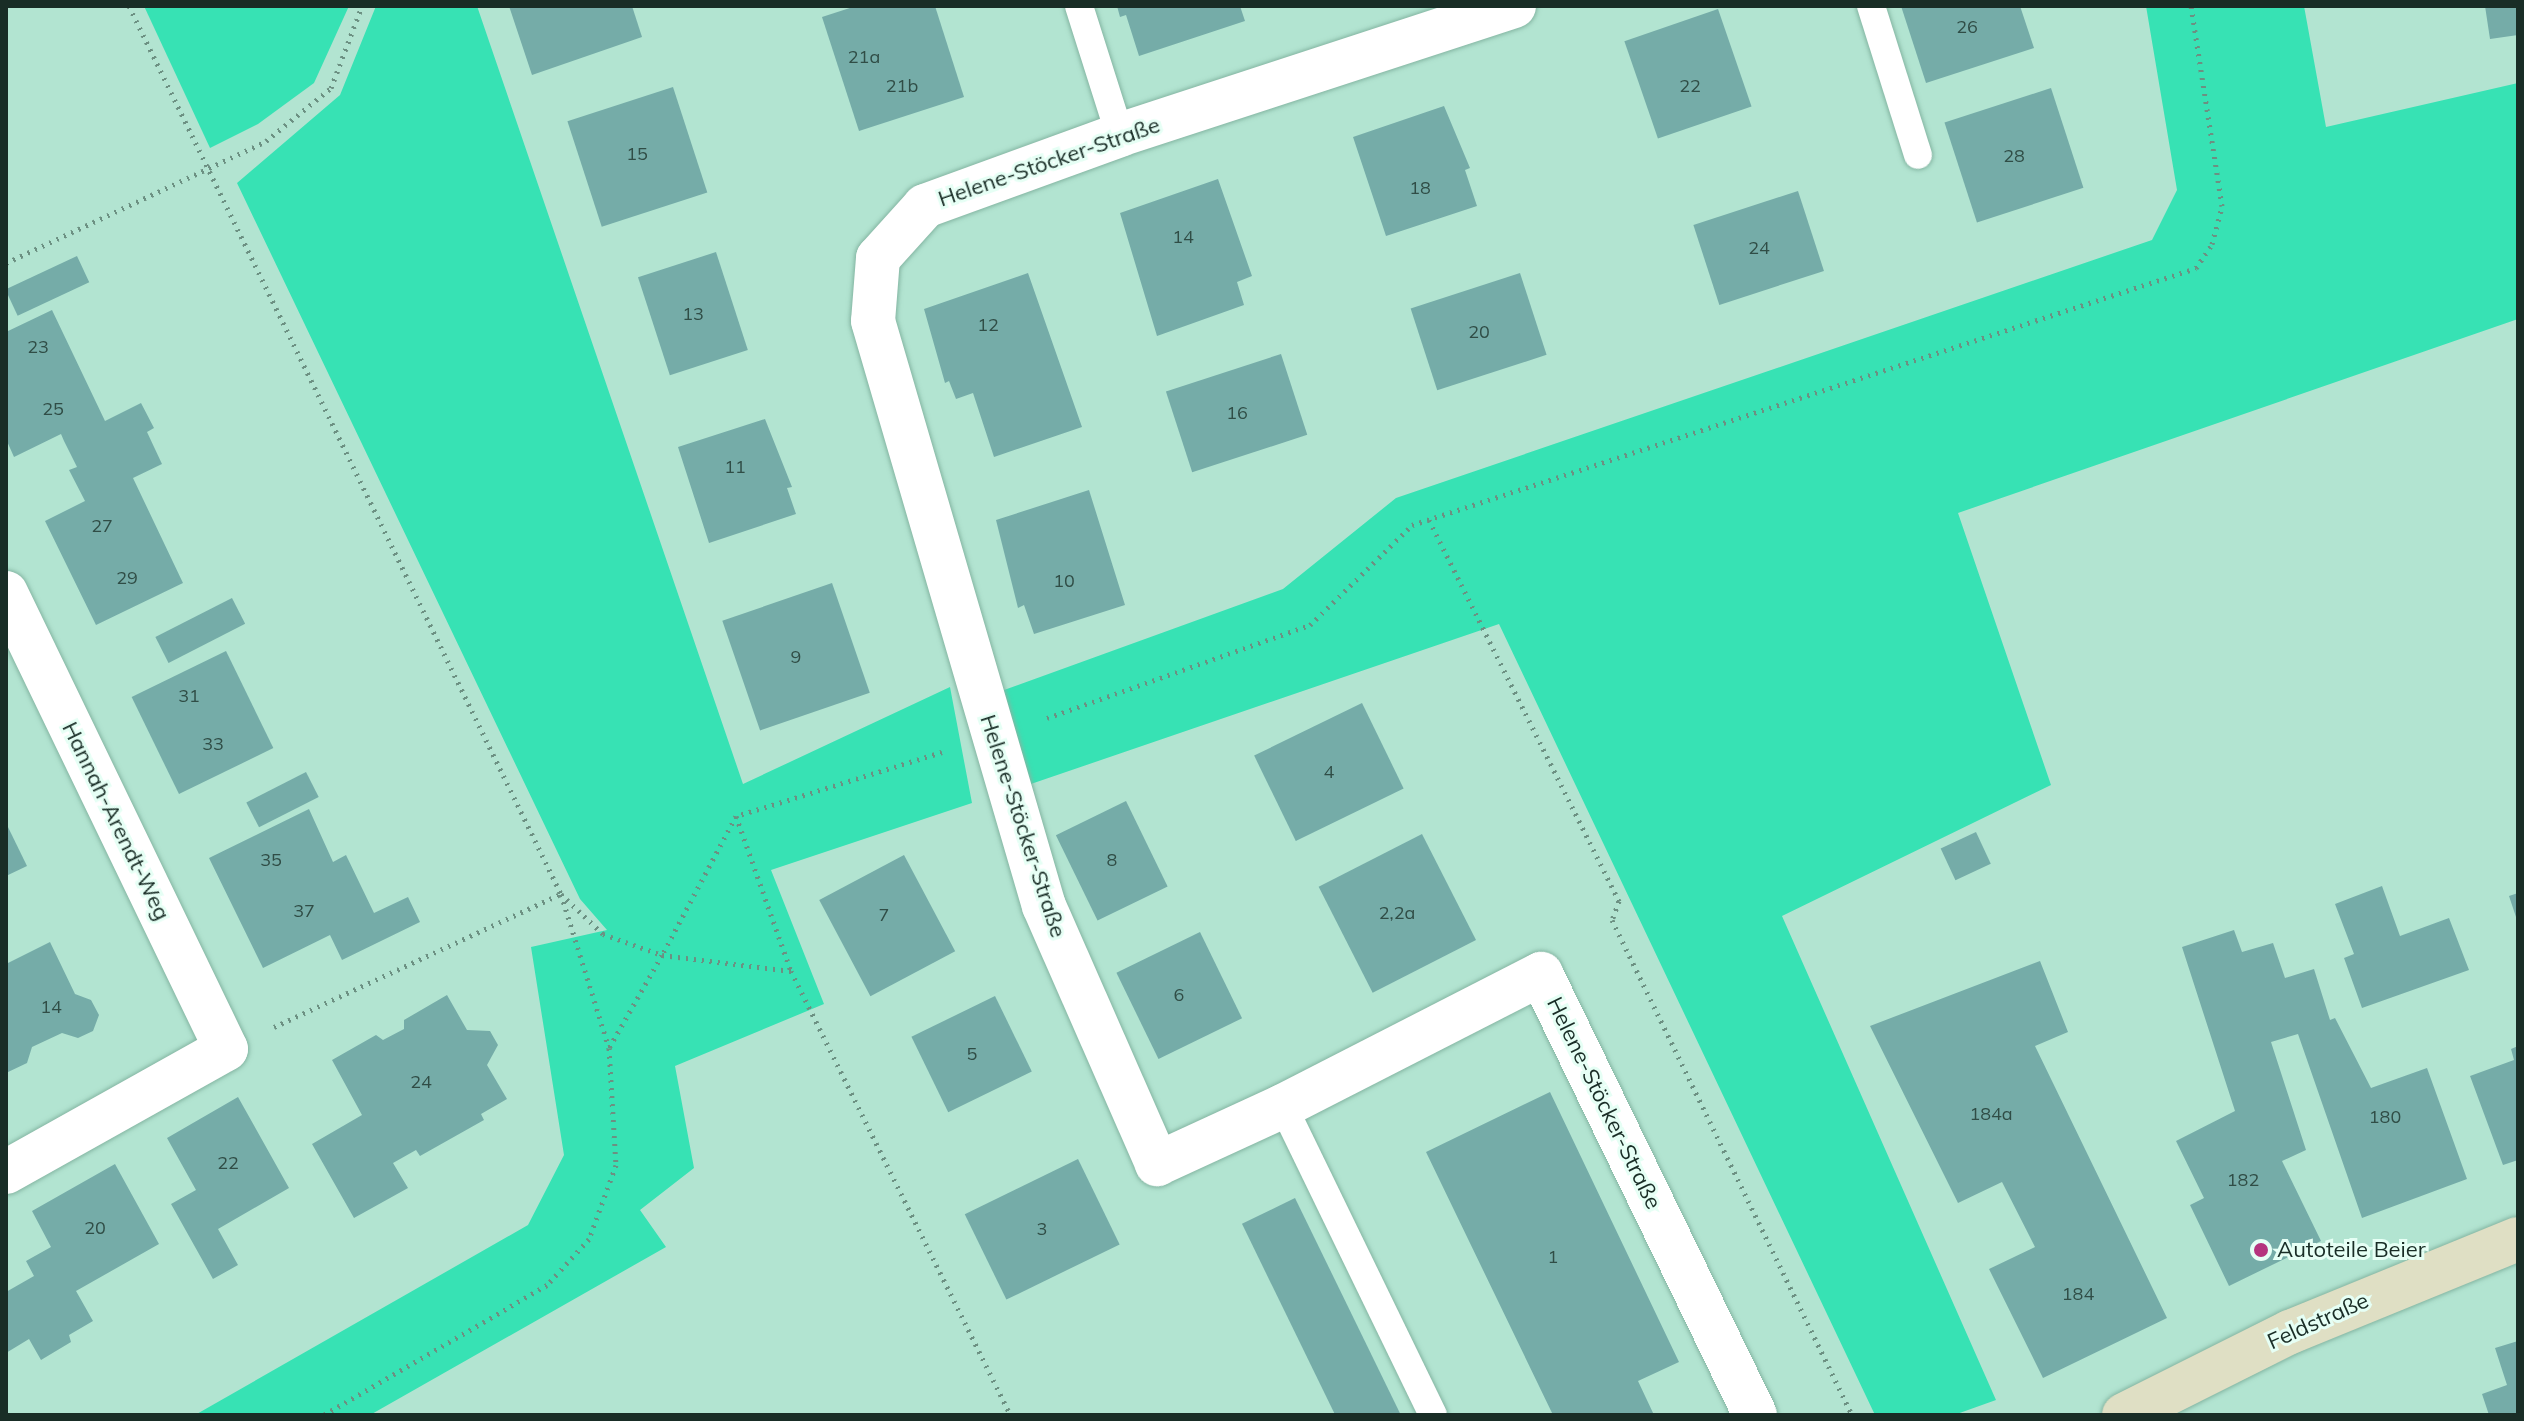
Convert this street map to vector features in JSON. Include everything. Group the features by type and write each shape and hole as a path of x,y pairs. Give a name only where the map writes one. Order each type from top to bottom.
{"main road":[{"name":"Feldstraße","path":"2124,1415 2290,1332 2518,1239"}],"street":[{"name":"Helene-Stöcker-Straße","path":"1514,6 1120,135 925,206 878,258 873,321 1044,906 1157,1164 1283,1106 1541,974 1755,1415"},
{"name":"Hannah-Arendt-Weg","path":"6,593 226,1049"},
{"path":"6,1172 226,1049"}],"lane":[{"path":"1079,6 1120,135"},
{"path":"1871,6 1918,155"},
{"path":"1283,1106 1433,1415"}],"path":[{"path":"129,6 561,894 609,1048 616,1165 589,1239 547,1285 324,1415"},
{"path":"6,263 208,165 266,141 331,88 362,6"},
{"path":"609,1048 736,816 993,737 1310,625 1412,525 2196,268 2212,244 2222,206 2191,6"},
{"path":"1429,520 1619,901 1612,920 1852,1415"},
{"path":"736,816 791,971 1010,1415"},
{"path":"561,894 603,934 662,955 791,971"},
{"path":"226,1049 561,894"}],"green space":[{"path":"144,6 349,6 314,83 258,124 210,148"},
{"path":"376,6 477,6 743,784 950,687 972,803 771,870 824,1004 675,1066 694,1168 640,1210 666,1247 370,1415 195,1415 528,1225 564,1155 531,947 607,930 580,899 237,183 340,95"},
{"path":"2146,6 2304,6 2326,127 2518,83 2518,319 1958,513 2051,785 1782,916 1996,1400 1954,1415 1875,1415 1499,624 1025,786 993,694 1283,589 1396,498 2152,240 2177,190"}],"building":[{"path":"509,6 632,6 642,37 532,75"},
{"path":"856,6 935,6 964,97 859,131 822,17"},
{"path":"1117,6 1240,6 1245,21 1139,56 1126,15 1120,17"},
{"path":"1901,6 2020,6 2034,48 1926,83"},
{"path":"2485,6 2518,6 2518,35 2490,39"},
{"path":"1718,9 1752,106 1658,139 1624,41"},
{"path":"673,87 707,193 602,227 567,121"},
{"path":"2051,88 2083,188 1977,222 1944,123"},
{"path":"1444,106 1470,168 1465,170 1477,206 1386,236 1353,137"},
{"path":"1218,179 1252,276 1237,282 1244,305 1157,336 1120,213"},
{"path":"1798,191 1824,271 1719,305 1693,225"},
{"path":"716,252 748,350 670,375 638,277"},
{"path":"77,256 89,282 18,316 6,289"},
{"path":"1028,273 1082,427 994,457 973,393 956,399 949,381 945,383 924,309"},
{"path":"1520,273 1547,355 1437,390 1411,309"},
{"path":"52,310 105,421 141,403 154,428 147,432 162,464 133,478 183,583 96,625 45,521 85,501 69,470 77,467 61,434 14,457 6,439 6,332"},
{"path":"1281,354 1307,435 1192,472 1166,391"},
{"path":"765,419 792,487 787,488 796,514 709,543 678,447"},
{"path":"1089,490 1125,605 1034,634 1024,605 1018,608 996,520"},
{"path":"832,583 870,693 760,730 722,621"},
{"path":"232,598 245,624 169,663 155,637"},
{"path":"226,651 273,748 179,794 132,697"},
{"path":"1362,703 1404,788 1296,841 1254,756"},
{"path":"306,772 319,797 259,827 246,802"},
{"path":"1126,801 1168,886 1098,921 1056,835"},
{"path":"309,809 333,862 346,855 374,913 408,897 420,922 342,960 330,935 263,968 209,858"},
{"path":"6,823 27,866 6,876"},
{"path":"1976,832 1991,864 1955,880 1941,848"},
{"path":"1422,834 1476,940 1373,993 1319,887"},
{"path":"904,855 955,951 870,996 819,900"},
{"path":"2382,886 2400,936 2449,918 2469,970 2362,1008 2344,958 2354,954 2335,904"},
{"path":"2518,893 2518,920 2517,920 2509,896"},
{"path":"2234,930 2242,952 2273,943 2285,978 2314,969 2330,1020 2335,1018 2371,1088 2427,1068 2467,1179 2362,1218 2298,1034 2271,1042 2306,1150 2282,1161 2321,1241 2229,1286 2190,1205 2204,1198 2176,1141 2235,1111 2182,947"},
{"path":"1200,932 1242,1018 1158,1059 1116,973"},
{"path":"50,942 75,994 91,1000 99,1015 93,1031 78,1038 62,1033 32,1047 27,1063 6,1073 6,964"},
{"path":"2040,961 2068,1032 2035,1046 2167,1318 2043,1378 1989,1269 2035,1247 2002,1182 1958,1203 1870,1026"},
{"path":"447,995 467,1030 490,1031 498,1045 487,1065 507,1099 481,1114 484,1120 420,1156 416,1150 393,1163 408,1188 354,1218 312,1144 362,1115 332,1060 376,1035 383,1040 404,1029 404,1020"},
{"path":"995,996 1032,1071 948,1112 911,1037"},
{"path":"2518,1046 2518,1160 2503,1165 2470,1076 2514,1060 2511,1049"},
{"path":"1550,1092 1679,1362 1638,1381 1654,1415 1553,1415 1426,1152"},
{"path":"238,1097 289,1188 218,1229 238,1265 213,1279 171,1204 196,1190 167,1138"},
{"path":"1078,1159 1120,1244 1006,1300 965,1214"},
{"path":"115,1164 159,1244 76,1291 93,1321 69,1335 71,1342 41,1360 29,1339 6,1353 6,1292 34,1276 26,1261 51,1247 32,1211"},
{"path":"1295,1198 1401,1415 1335,1415 1242,1224"},
{"path":"2518,1341 2518,1415 2489,1415 2482,1394 2507,1385 2495,1348"}],"place":[{"name":"Autoteile Beier","path":"2261,1250"}]}
